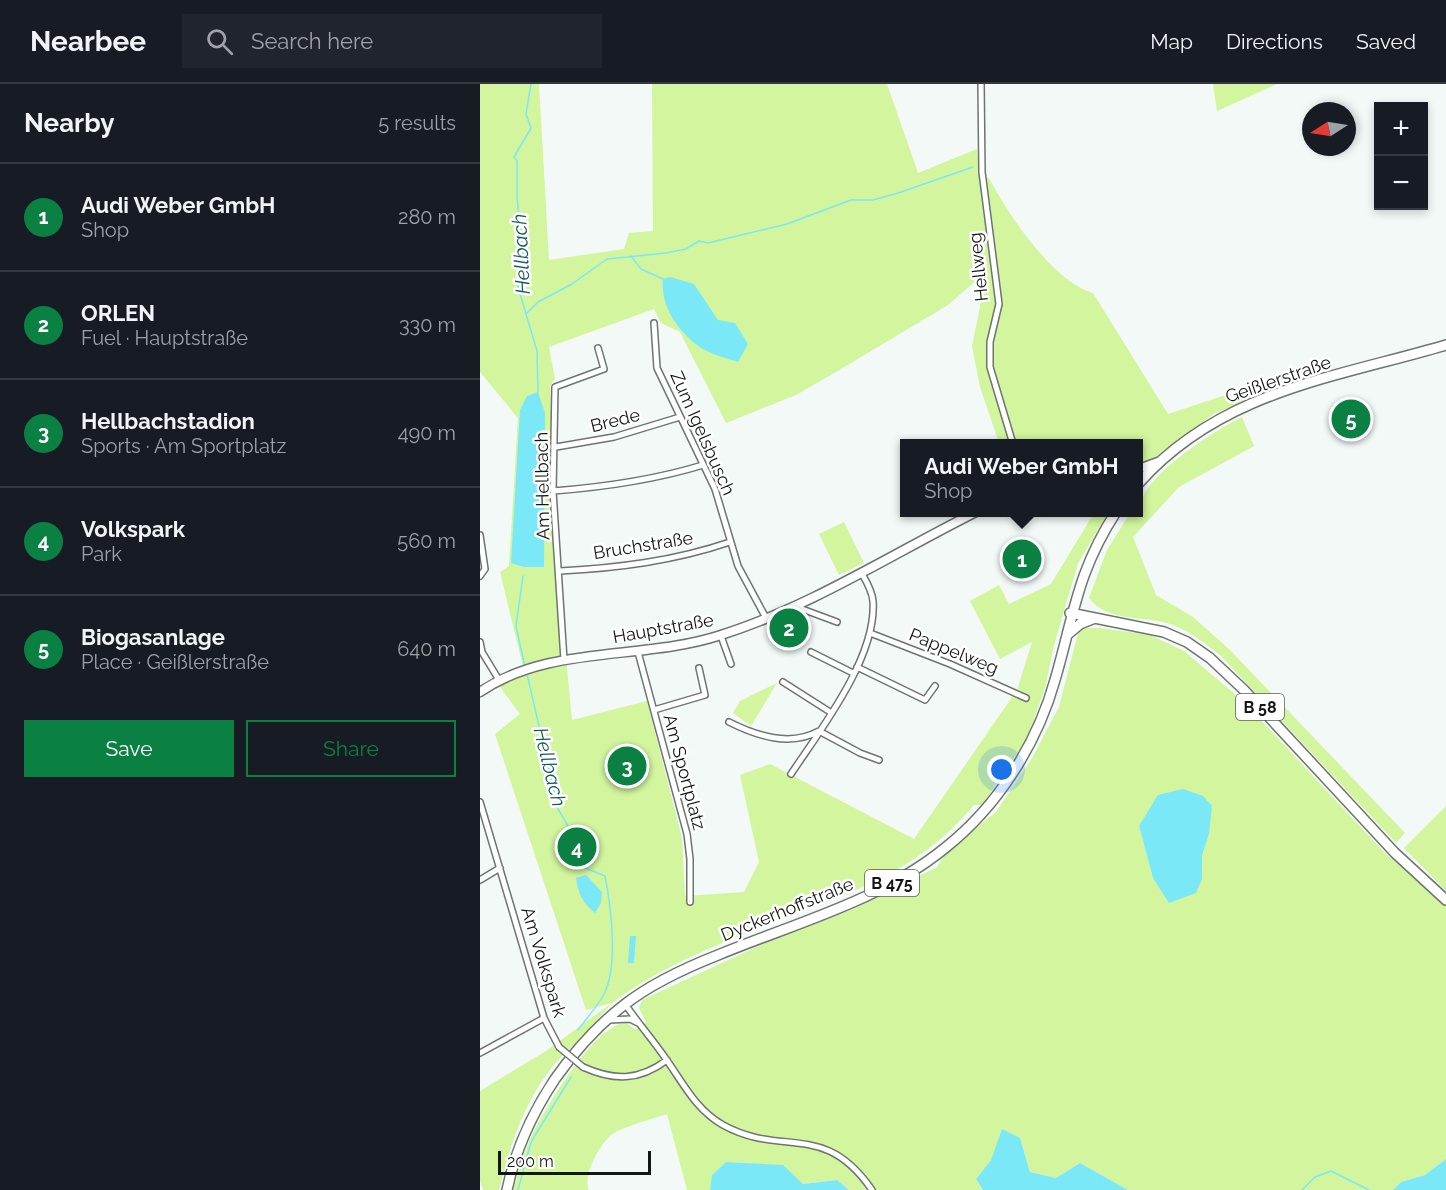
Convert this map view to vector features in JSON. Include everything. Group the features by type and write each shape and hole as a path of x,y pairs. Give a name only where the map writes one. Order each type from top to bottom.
{"main road":[{"name":"Geißlerstraße","path":"1143,477 1158,462 1204,426 1254,401 1446,345"},
{"name":"Dyckerhoffstraße","path":"507,1190 518,1155 544,1096 576,1052 625,1004 687,968 877,890 906,875 946,847 991,802 1030,743 1047,704 1070,613 1091,556 1114,517"},
{"name":"B 58","path":"1070,613 1164,632 1187,642 1210,658 1244,690 1393,851 1446,900"},
{"path":"1064,639 1073,628 1095,618"}],"street":[{"name":"Hellweg","path":"981,84 982,172 999,304 990,342 990,367 1012,439"},
{"name":"Zum Igelsbusch","path":"654,323 657,368 715,489 738,566 766,618"},
{"name":"Am Hellbach","path":"564,660 553,490 556,447 555,387 604,369 598,348"},
{"name":"Brede","path":"556,447 614,437 680,417"},
{"path":"1143,468 1158,462"},
{"path":"553,490 634,483 663,478 704,465"},
{"name":"Hauptstraße","path":"480,692 499,680 534,666 564,660 638,652 721,636 799,603 968,517"},
{"path":"480,535 484,569 480,576"},
{"name":"Bruchstraße","path":"560,571 648,563 694,554 730,542"},
{"path":"791,774 857,667 870,633 873,600 861,572"},
{"path":"799,603 802,609 837,622"},
{"name":"Pappelweg","path":"870,633 950,664 1026,698"},
{"path":"721,636 731,664"},
{"path":"480,642 482,652 499,680"},
{"name":"Am Sportplatz","path":"638,652 687,834 690,859 690,902"},
{"path":"811,652 853,673"},
{"path":"857,667 925,700 935,686"},
{"path":"654,710 705,695 699,669"},
{"path":"783,682 830,712"},
{"path":"729,722 755,735 784,739 801,738 819,731"},
{"path":"819,731 846,746 879,759"},
{"name":"Am Volkspark","path":"480,802 544,1018 559,1047 583,1067 614,1078 633,1077 651,1071 667,1060"},
{"path":"480,880 500,868"},
{"path":"625,1004 694,1101 722,1124 767,1140 818,1145 843,1157 872,1190"},
{"path":"480,1053 544,1018"},
{"path":"606,1021 630,1019 639,1024"}],"green space":[{"path":"480,84 539,84 549,260 624,249 629,233 653,231 652,84 887,84 918,173 977,149 980,180 989,178 1007,209 1033,245 1063,276 1078,287 1093,293 1168,414 1305,369 1308,378 1215,413 1143,464 1143,439 998,439 980,387 972,346 980,307 979,278 948,305 796,395 726,423 680,332 661,323 654,309 549,347 555,379 550,386 557,566 572,720 647,701 682,838 685,896 744,892 759,862 740,775 770,764 914,839 1017,690 1032,642 1000,659 970,601 999,585 1009,604 1051,584 1092,517 1106,517 1078,563 1054,645 1045,688 1027,739 982,805 974,805 952,829 928,849 880,879 689,958 632,989 615,1001 543,1080 519,1125 499,1190 483,1190 480,1181 480,1091 546,1051 612,1003 586,1010 495,734 520,714 500,687 524,671 500,572 509,566 518,418 480,372"},
{"path":"1213,84 1277,84 1217,111"},
{"path":"1242,417 1254,446 1179,487 1133,537 1156,595 1193,617 1230,650 1405,833 1396,843 1221,656 1180,628 1162,622 1117,615 1097,606 1089,598 1107,550 1128,517 1143,517 1143,496 1151,484 1180,457"},
{"path":"844,522 864,563 839,575 819,534"},
{"path":"1084,628 1100,628 1150,635 1184,651 1244,702 1383,851 1446,906 1446,1159 1425,1175 1401,1182 1393,1190 1128,1190 1080,1163 1056,1178 1030,1172 1020,1138 991,1160 976,1179 983,1190 849,1190 837,1180 803,1184 749,1163 726,1162 712,1175 710,1190 687,1190 667,1114 629,1126 610,1136 593,1162 587,1184 589,1190 513,1190 530,1140 560,1087 587,1051 614,1027 626,1023 636,1030 646,1022 639,1008 642,1000 778,937 853,909 937,867 946,852 996,812 1032,758 1059,707 1078,633","holes":["1139,826 1209,834 1202,856 1202,879 1153,878"]},
{"path":"777,683 751,726 733,713 740,701"},
{"path":"1446,806 1446,891 1404,848"}],"water":[{"path":"670,277 694,284 718,320 735,323 748,344 738,362 703,349 679,328 668,309 663,289 663,279"},
{"path":"538,392 545,413 544,567 524,567 511,563 520,410 527,396"},
{"path":"1183,789 1203,796 1212,806 1209,834 1202,856 1202,879 1196,893 1169,903 1153,878 1139,826 1158,795"},
{"path":"586,875 602,892 601,903 595,913 582,898 577,884 576,878"},
{"path":"630,936 636,936 634,963 628,963"},
{"path":"1002,1129 1020,1138 1030,1172 1056,1178 1080,1163 1128,1190 983,1190 976,1179 991,1160"},
{"path":"1446,1159 1446,1190 1393,1190 1401,1182 1425,1175"},
{"path":"726,1162 783,1165 803,1184 837,1180 849,1190 710,1190 712,1175"}],"waterway":[{"name":"Hellbach","path":"531,84 526,114 531,128 514,157 517,161 517,197 524,266 518,287 537,351 538,392"},
{"path":"526,314 538,302 572,284 607,259 666,253 686,249 699,241 708,243 787,224 851,200 873,200 973,167"},
{"path":"631,256 641,269 663,279"},
{"name":"Hellbach","path":"523,576 516,626 525,667"},
{"name":"Hellbach","path":"527,674 558,809 569,828 564,837 568,861 605,876 612,937 611,970 603,996 578,1030"},
{"name":"Hellbach","path":"518,1190 531,1142 571,1077"},
{"path":"1302,1190 1315,1177 1331,1171 1369,1190"}],"place":[{"name":"Biogasanlage","path":"1351,419"},
{"name":"Audi Weber GmbH","path":"1022,559"},
{"name":"ORLEN","path":"789,628"},
{"name":"Hellbachstadion","path":"627,766"},
{"name":"Volkspark","path":"577,847"}]}
